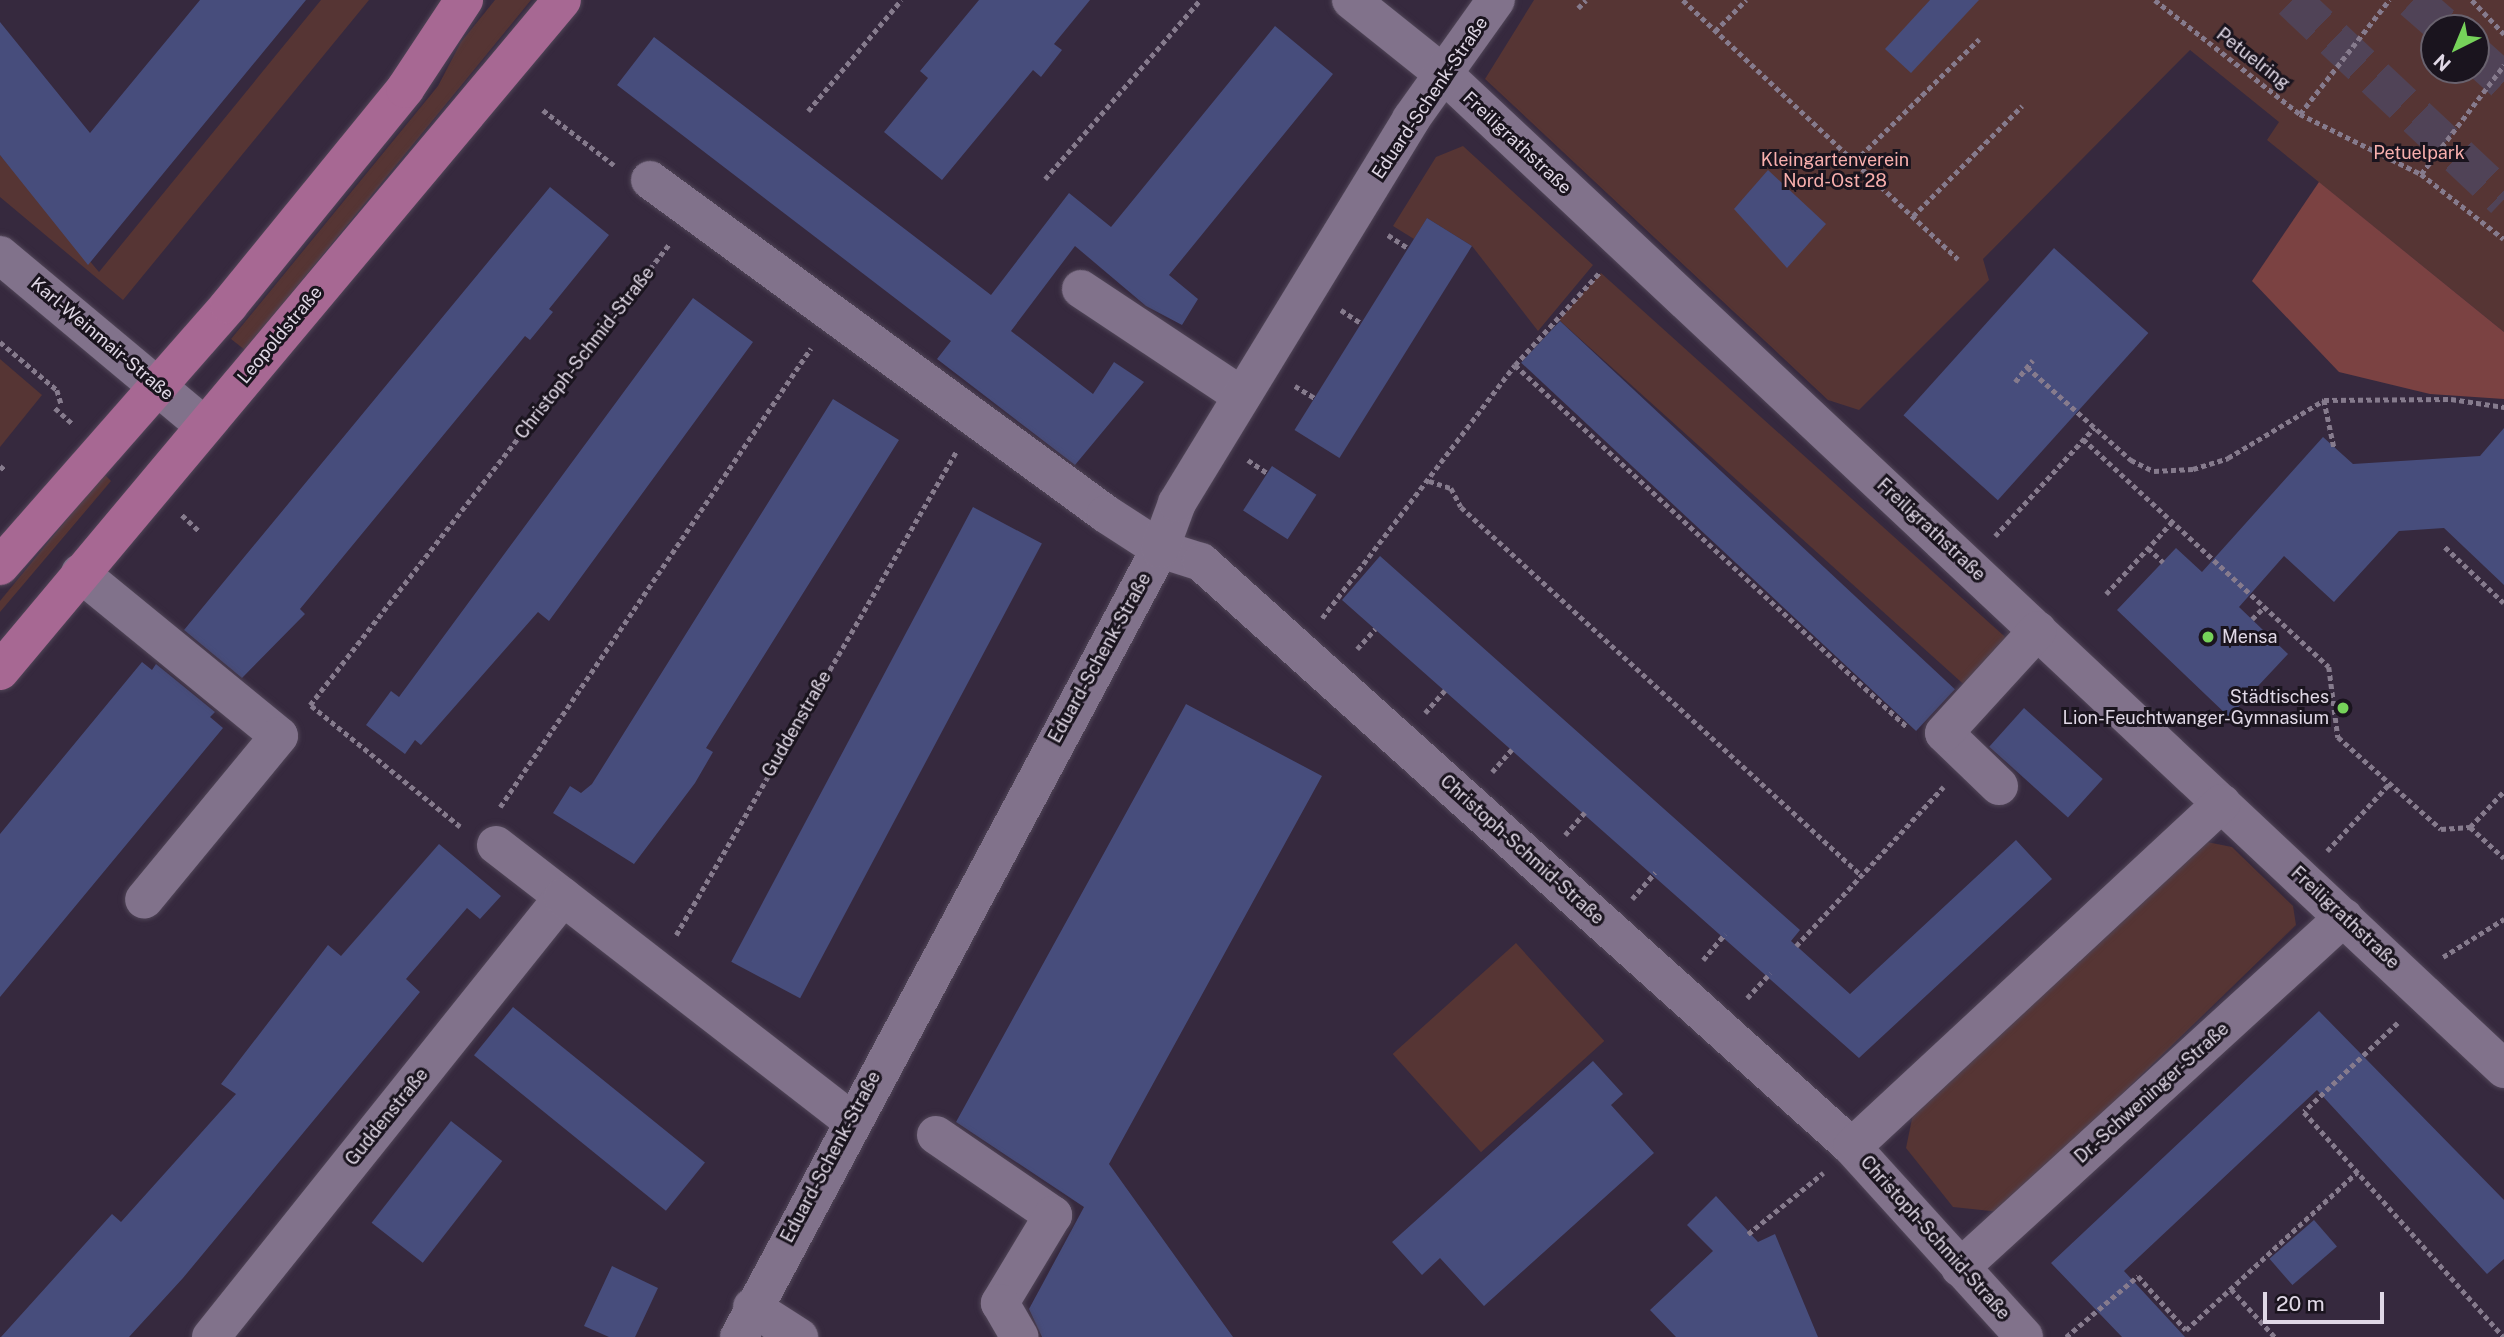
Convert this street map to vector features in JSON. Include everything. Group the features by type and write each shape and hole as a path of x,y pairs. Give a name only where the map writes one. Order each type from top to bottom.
{"main road":[{"path":"0,566 158,384 405,89 464,0"},
{"name":"Leopoldstraße","path":"0,671 203,425 562,0"}],"street":[{"name":"Freiligrathstraße","path":"1350,0 1446,76 2303,877 2504,1069"},
{"name":"Eduard-Schenk-Straße","path":"746,1322 851,1119 1160,549 1177,503 1411,119 1446,76 1496,0"},
{"name":"Christoph-Schmid-Straße","path":"650,180 1160,549 1200,562 1852,1147 2024,1337"},
{"name":"Karl-Weinmair-Straße","path":"0,255 158,384 203,425"},
{"path":"1082,289 1242,396"},
{"path":"80,573 279,736 144,900"},
{"path":"1999,786 1944,733 2038,630"},
{"path":"1852,1147 2222,803"},
{"path":"496,845 851,1119"},
{"name":"Guddenstraße","path":"211,1337 563,897"},
{"name":"Dr.-Schweninger-Straße","path":"1961,1268 2344,917"},
{"path":"936,1135 1053,1215 1000,1303 1020,1337"},
{"path":"746,1322 799,1337"}],"path":[{"path":"808,111 901,0"},
{"path":"1045,179 1200,0"},
{"path":"1578,8 1587,0"},
{"path":"1683,0 1958,259"},
{"path":"1715,31 1746,0"},
{"name":"Petuelring","path":"2155,0 2300,114"},
{"path":"2389,0 2300,114 2421,174 2504,239"},
{"path":"2472,0 2504,34"},
{"path":"1855,161 1979,39"},
{"path":"2421,174 2504,65"},
{"path":"1913,216 2022,106"},
{"path":"543,110 611,164 650,180"},
{"name":"Christoph-Schmid-Straße","path":"496,845 464,830 310,705 695,212"},
{"path":"1380,229 1408,248"},
{"path":"1314,627 1429,481 1515,365 1625,244"},
{"path":"1332,305 1362,323"},
{"path":"496,845 499,808 834,315"},
{"path":"0,342 57,390 61,403"},
{"path":"2015,382 2033,360"},
{"path":"1515,365 1915,735"},
{"path":"2027,367 2131,460 2154,471 2193,469 2228,458 2323,400 2451,399 2504,407"},
{"path":"1284,379 1315,398"},
{"path":"2323,400 2334,447"},
{"name":"Guddenstraße","path":"657,968 976,418"},
{"path":"1969,565 2094,428"},
{"path":"2082,439 2329,667 2338,737 2441,829 2470,827 2504,791"},
{"path":"1237,453 1268,473"},
{"path":"0,466 5,470"},
{"path":"1429,481 1451,488 1461,507 1861,875"},
{"path":"2106,594 2172,522"},
{"path":"2445,547 2504,603"},
{"path":"2148,548 2163,562"},
{"path":"2252,620 2264,607"},
{"path":"1350,658 1375,629"},
{"path":"1419,720 1445,690"},
{"path":"1486,779 1512,748"},
{"path":"1796,946 1969,758"},
{"path":"2303,877 2390,783"},
{"path":"1558,842 1585,812"},
{"path":"2470,827 2504,858"},
{"path":"1628,903 1655,873"},
{"path":"2442,958 2504,919"},
{"path":"1698,965 1725,934"},
{"path":"1742,1004 1770,973"},
{"path":"2427,996 2304,1112 2504,1337"},
{"path":"2066,1337 2138,1276 2186,1330 2357,1172"},
{"path":"1748,1234 1817,1178"},
{"path":"2231,1289 2275,1337"}],"green space":[{"path":"321,0 369,0 123,300 0,197 0,155 99,272"},
{"path":"495,0 531,0 245,350 231,339 438,86 461,42"},
{"name":"Kleingartenverein Nord-Ost 28","path":"1534,0 2504,0 2504,332 2267,140 2279,122 2190,50 1983,259 1989,280 1859,410 1828,400 1485,79"},
{"path":"1463,146 1593,265 1538,331 1472,246 1427,218 1414,239 1393,226 1436,157"},
{"path":"1601,273 2013,644 1971,691 1559,320"},
{"path":"0,359 42,395 0,447"},
{"path":"104,474 111,481 0,612 0,601"},
{"path":"2207,842 2232,847 2293,906 2296,925 2000,1212 1953,1207 1906,1148 1914,1109"},
{"path":"1516,943 1604,1041 1481,1152 1393,1054"}],"shaded area":[{"path":"2319,182 2504,332 2504,399 2430,394 2339,372 2252,281"}],"building":[{"path":"200,0 306,0 88,265 0,155 0,22 90,133"},
{"path":"979,0 1090,0 1054,44 1062,50 1041,77 1033,70 942,180 884,132 928,78 920,71"},
{"path":"1930,0 1979,0 1911,73 1885,49"},
{"path":"1275,26 1333,74 1169,275 1198,299 1182,325 1146,306 1075,246 1011,331 1093,394 1114,362 1144,382 1075,465 937,359 951,341 617,85 654,37 991,295 1069,193 1111,227"},
{"path":"1768,170 1826,224 1787,268 1734,209"},
{"path":"550,187 609,235 549,309 553,312 530,340 525,336 300,609 305,614 242,678 184,630"},
{"path":"1427,218 1472,246 1339,458 1295,430"},
{"path":"2054,248 2148,333 1998,500 1903,415"},
{"path":"693,298 753,342 549,621 538,612 421,745 415,740 405,754 366,725 391,691 399,697"},
{"path":"1560,321 1955,689 1916,731 1521,363"},
{"path":"833,399 899,440 706,748 713,752 695,783 634,864 553,813 570,786 581,793 592,784"},
{"path":"2504,428 2504,585 2444,528 2399,531 2334,602 2284,556 2239,607 2288,654 2229,717 2117,610 2176,548 2202,572 2323,437 2353,464 2480,456"},
{"path":"1272,466 1316,495 1288,539 1243,510"},
{"path":"973,507 1042,544 800,998 731,962"},
{"path":"1380,556 1800,930 1791,941 1850,994 2016,840 2052,879 1859,1058 1342,600"},
{"path":"142,662 152,670 156,664 215,712 210,717 223,728 0,997 0,834"},
{"path":"1186,704 1322,776 1109,1164 1233,1337 1042,1337 1029,1309 1084,1207 956,1122"},
{"path":"2024,708 2103,779 2068,818 1989,747"},
{"path":"439,844 501,896 480,919 467,908 406,979 420,992 183,1278 129,1337 1,1337 112,1214 121,1222 236,1094 221,1084 328,945 341,956"},
{"path":"513,1007 705,1162 666,1211 474,1055"},
{"path":"2319,1011 2504,1200 2504,1259 2487,1274 2317,1090 2124,1271 2185,1337 2122,1337 2051,1263"},
{"path":"1593,1061 1623,1094 1611,1105 1654,1153 1484,1306 1440,1258 1422,1275 1392,1242"},
{"path":"451,1121 502,1161 423,1263 372,1223"},
{"path":"1716,1196 1758,1242 1775,1234 1818,1337 1676,1337 1650,1310 1713,1251 1687,1225"},
{"path":"2314,1220 2337,1246 2292,1285 2269,1259"},
{"path":"612,1266 658,1288 635,1337 609,1337 584,1326"}],"tunnel":[{"path":"2292,0 2504,199"},
{"path":"2413,0 2429,14"},
{"path":"2490,68 2504,81"}],"place":[{"name":"Mensa","path":"2208,637"},
{"name":"Städtisches Lion-Feuchtwanger-Gymnasium","path":"2343,708"}],"park label":[{"name":"Petuelpark","path":"2419,153"}]}
